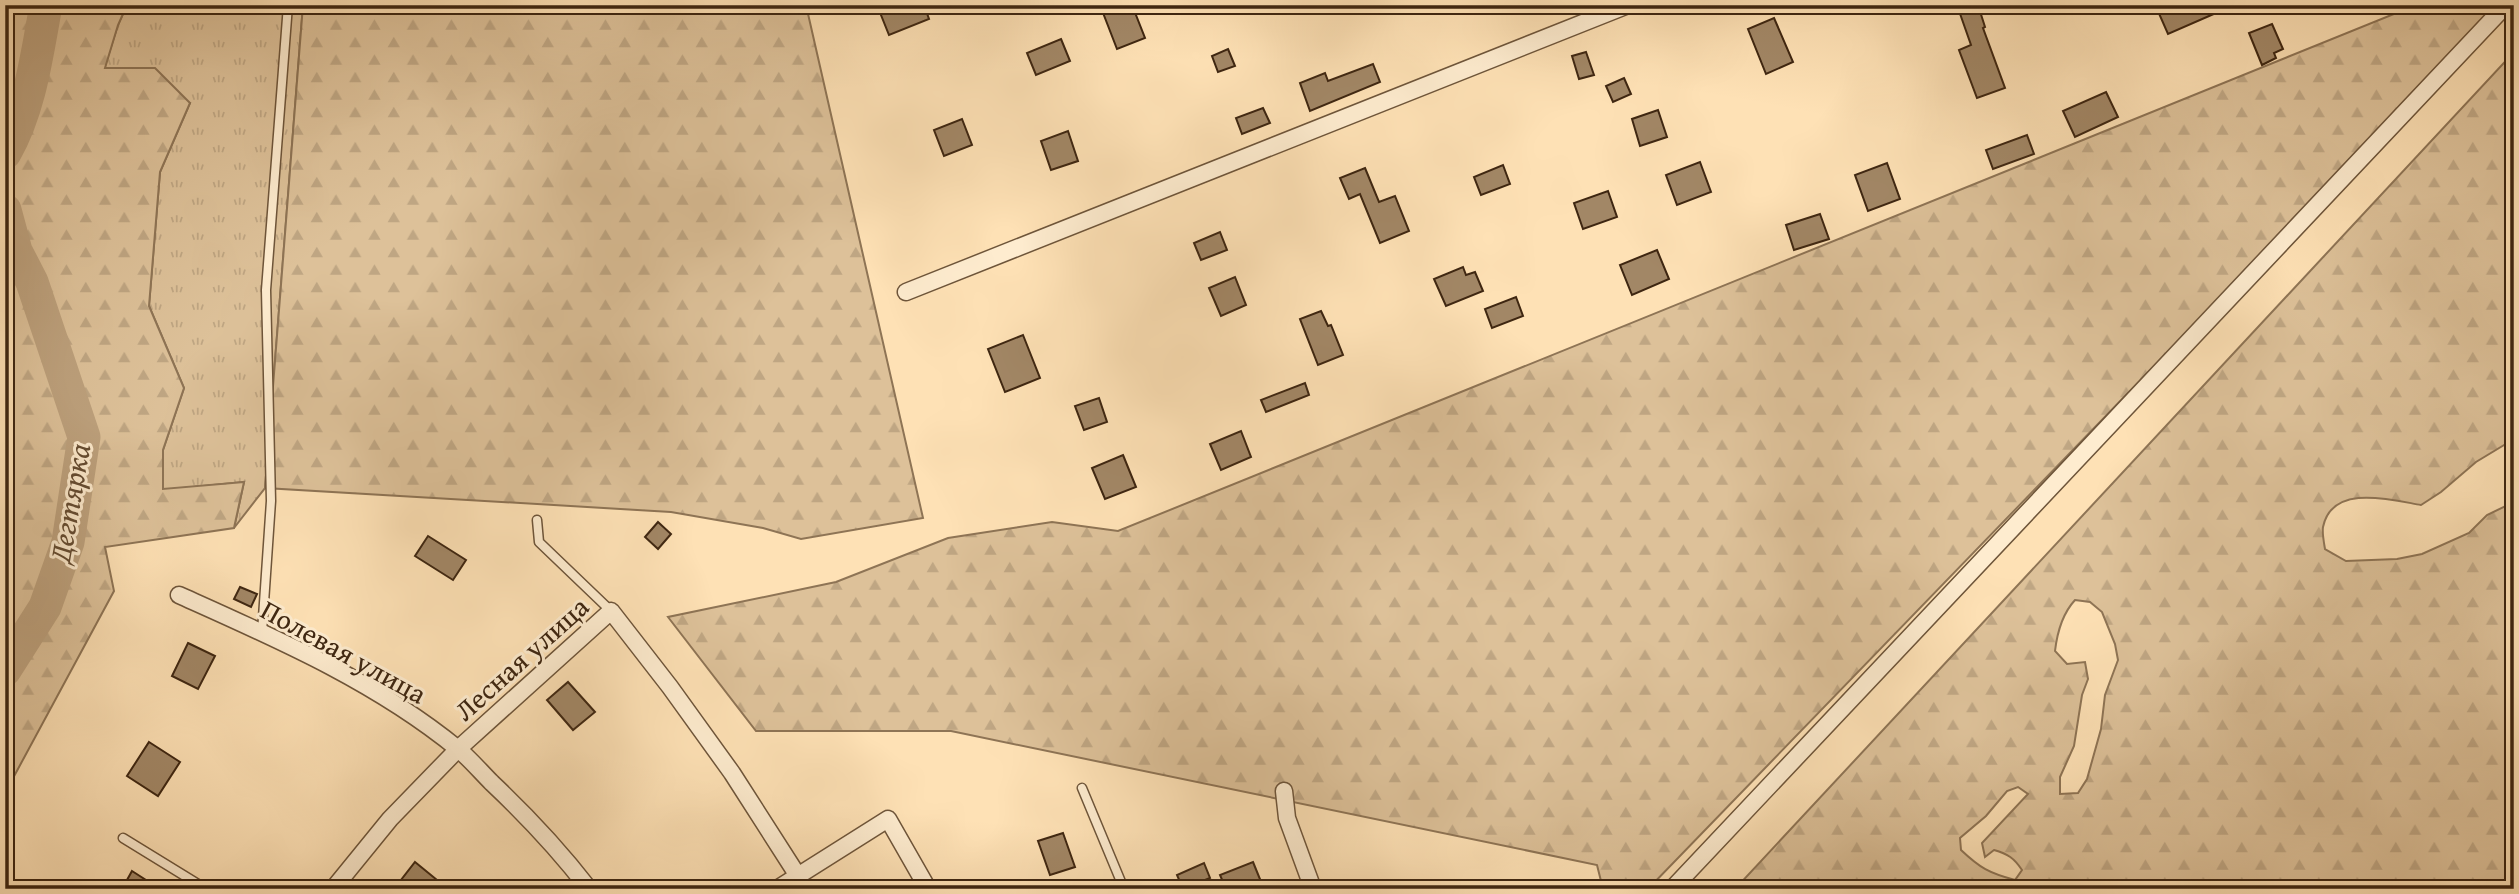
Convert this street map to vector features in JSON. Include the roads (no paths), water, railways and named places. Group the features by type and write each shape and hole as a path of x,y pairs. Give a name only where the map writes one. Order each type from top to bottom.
{"street":[{"path":"906,292 1628,5"},
{"path":"1672,889 2506,5"},
{"name":"Полевая улица","path":"178,596 295,647 393,704 458,749 527,816 589,889"},
{"name":"Лесная улица","path":"333,889 390,819 458,749 611,611 732,773 798,876"},
{"path":"1284,790 1287,818 1313,889"},
{"path":"777,889 888,819 928,889"}],"lane":[{"path":"262,632 271,501 266,290 288,5"},
{"path":"537,520 539,542 611,611"},
{"path":"1082,788 1124,889"},
{"path":"123,838 206,889"}],"waterway":[{"name":"Дегтярка","path":"5,153 27,100 46,5"},
{"name":"Дегтярка","path":"5,210 16,251 32,282 84,437 68,542 45,607 5,670"}]}
